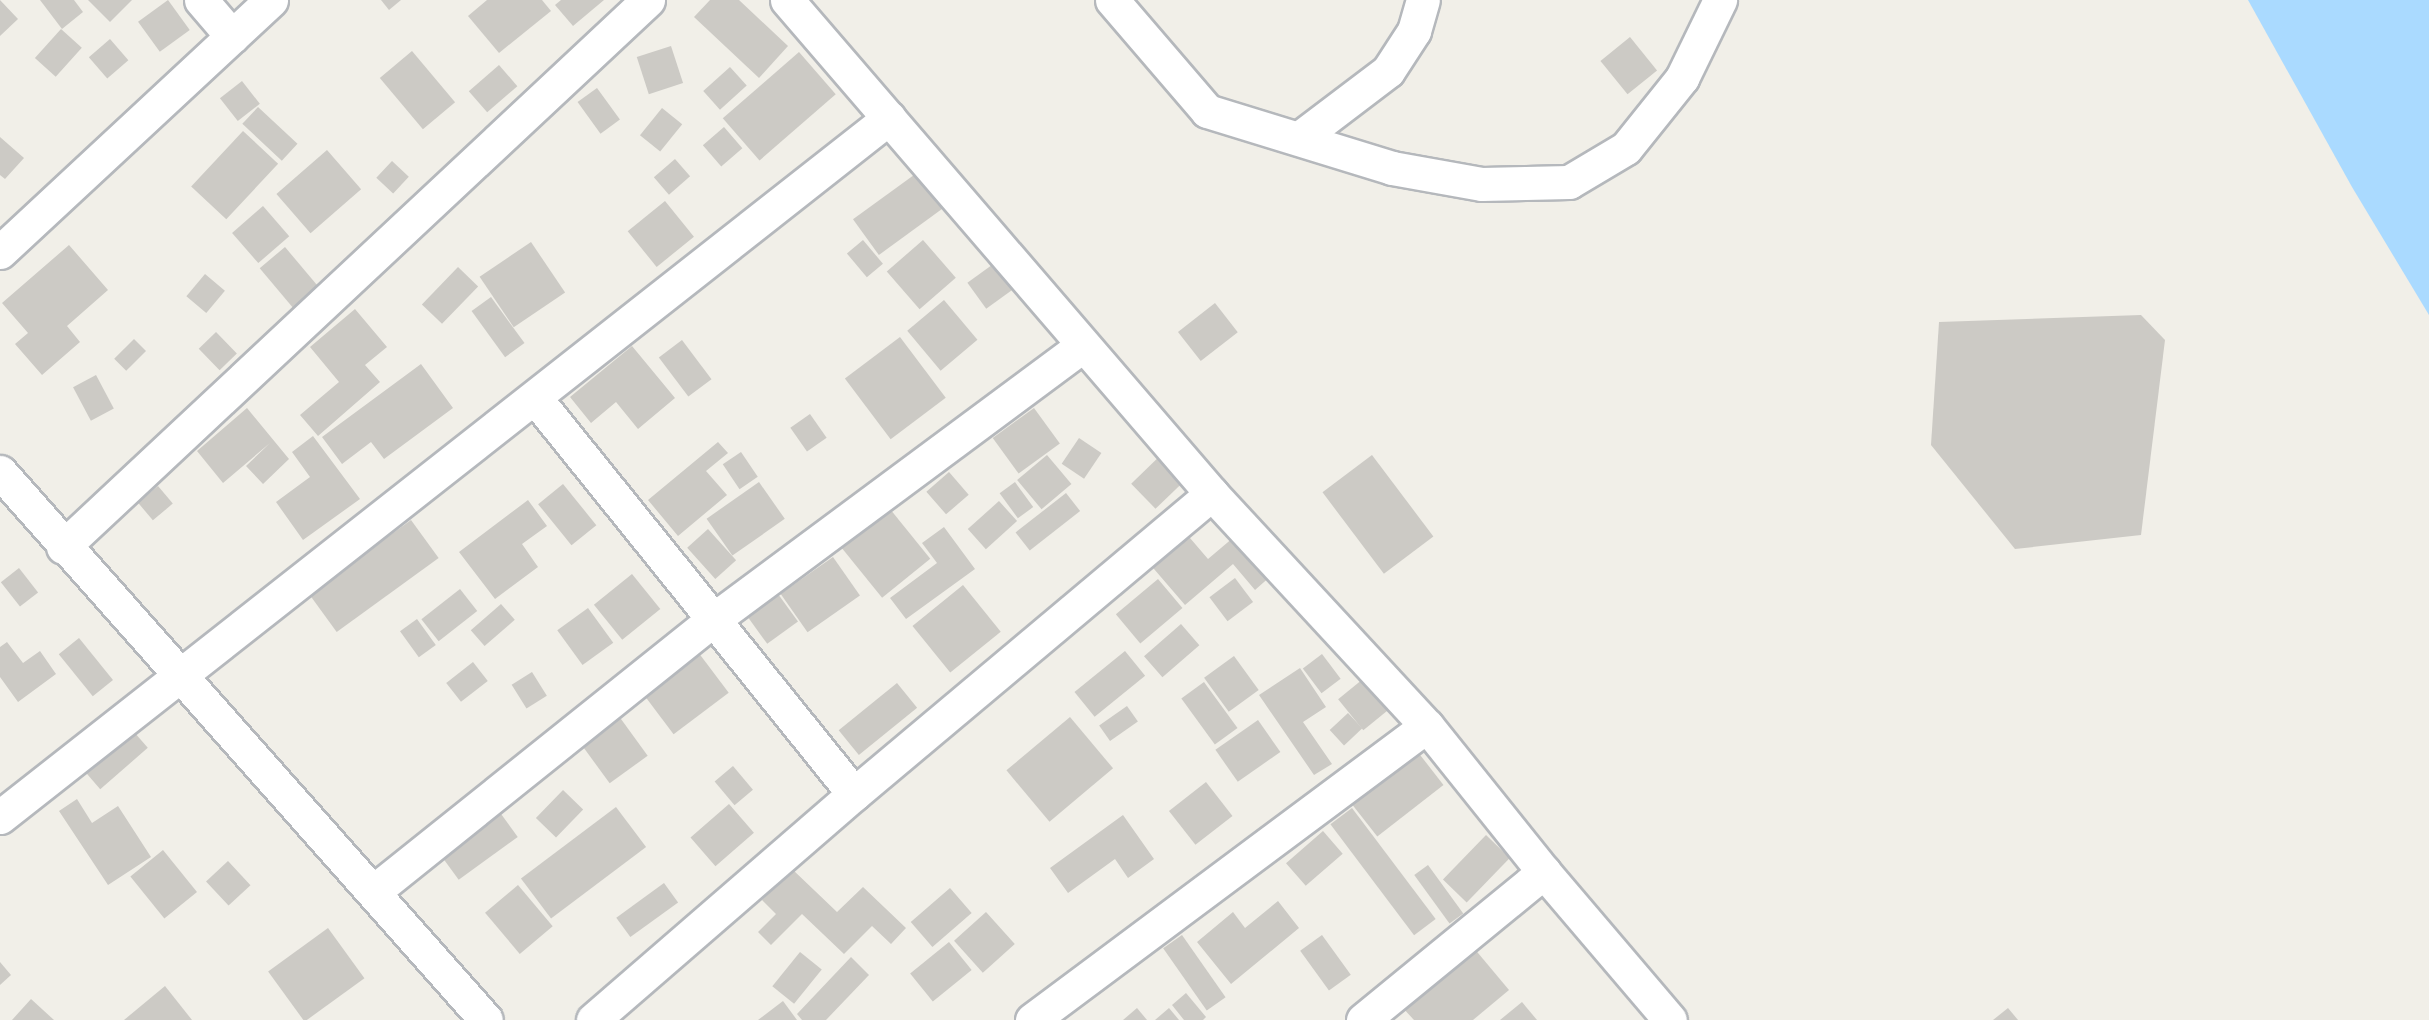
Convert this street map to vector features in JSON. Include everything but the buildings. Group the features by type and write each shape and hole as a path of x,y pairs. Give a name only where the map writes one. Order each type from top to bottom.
{"street":[{"path":"201,0 232,36"},
{"path":"0,252 271,0"},
{"path":"63,547 648,0"},
{"path":"787,0 1082,346 1212,494 1427,726 1664,1018"},
{"path":"1112,0 1208,111 1302,137 1392,168 1482,184 1569,182 1626,148 1682,78 1719,0"},
{"path":"1302,137 1388,71 1414,31 1423,0"},
{"path":"0,817 181,672 536,399 889,118"},
{"path":"373,892 713,620 1082,346"},
{"path":"536,399 854,794"},
{"path":"0,472 63,547 181,672 486,1020"},
{"path":"593,1020 854,794 1212,494"},
{"path":"1032,1020 1427,726"},
{"path":"1363,1020 1544,872"}],"water":[{"path":"2248,0 2429,0 2429,315 2352,187"}]}
